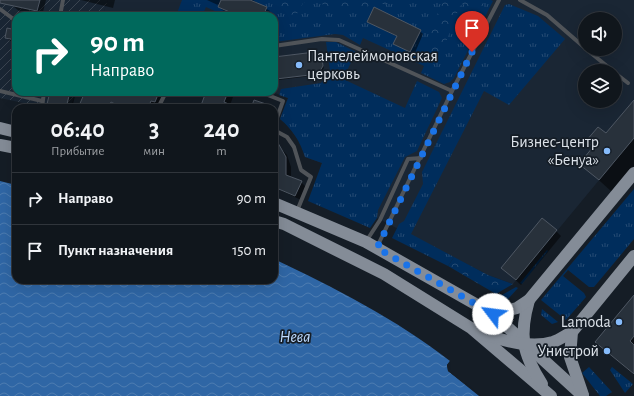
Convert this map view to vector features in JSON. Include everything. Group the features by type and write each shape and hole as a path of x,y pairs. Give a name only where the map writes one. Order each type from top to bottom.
{"main road":[{"path":"0,128 12,131"},
{"path":"0,145 12,147"},
{"path":"493,314 517,308 529,300 634,173"},
{"path":"278,205 366,242 493,314 583,396"},
{"path":"278,222 384,274 477,333 550,395"},
{"path":"477,333 502,340 524,343 538,344 553,342 572,332 634,256"},
{"path":"529,300 523,321 524,343 536,373 550,395"},
{"path":"572,332 570,357 583,396"}],"lane":[{"path":"61,12 63,0"},
{"path":"377,248 452,91 499,0"},
{"path":"520,0 547,15 578,41"},
{"path":"0,9 12,18"},
{"path":"278,45 322,39 339,40 452,91"},
{"path":"595,56 605,64"},
{"path":"622,78 628,83"},
{"path":"0,91 12,94"},
{"path":"21,96 42,101 43,96"},
{"path":"270,96 283,101 278,115"},
{"path":"278,132 287,137 294,147 300,170 311,177 297,212"},
{"path":"366,242 380,220 408,160 421,158"}],"shaded area":[{"path":"0,0 108,0 104,12 12,12 12,96 74,96 72,104 28,104 0,98"},
{"path":"108,0 634,0 634,138 513,284 488,275 377,218 313,191 322,163 305,157 301,144 288,126 280,119 288,98 278,94 278,12 104,12"}],"green space":[{"path":"182,0 493,1 454,78 450,82 444,84 421,73 424,66 363,38 360,45 343,35 335,34 278,41 278,12 217,12 206,7 204,12 178,12"},
{"path":"266,0 310,0 303,3 298,13 291,15"},
{"path":"310,0 393,0 391,4 373,4 358,11 339,10"},
{"path":"444,0 478,0 483,2 485,10 472,37 468,39 464,37 476,13 474,9 463,4 460,6 440,57 433,58 429,55 430,30"},
{"path":"509,4 538,16 565,39 509,105 484,91 411,234 454,257 448,266 392,238 399,224 404,221 423,184 422,172 505,5"},
{"path":"326,42 336,42 356,52 343,79 405,108 417,81 439,92 442,98 417,151 405,157 378,210 377,218 370,228 308,201 322,163 305,157 295,136 280,119 288,98 279,95 281,89 321,83 330,71"},
{"path":"634,189 634,239 594,287 589,287 568,270 563,276 584,293 586,297 566,320 541,300"},
{"path":"547,250 548,251 522,284 520,283"},
{"path":"454,257 488,275 513,284 496,294 448,266"},
{"path":"516,287 518,288 508,299 500,296"},
{"path":"542,309 558,322 552,324 541,315"},
{"path":"589,367 612,392 606,396 600,396 582,373"},
{"path":"612,367 633,384 625,393 610,370"}],"water":[{"name":"Нева","path":"0,181 12,184 12,284 278,284 278,261 365,305 408,331 450,361 447,365 448,371 479,396 0,396"}],"pier":[{"path":"450,361 450,370 481,396 448,371 447,365"}],"building":[{"path":"0,0 40,0 37,11 0,3"},
{"path":"221,0 250,0 267,7 265,12 230,12 218,7"},
{"path":"374,7 421,30 410,52 393,44 397,36 367,22"},
{"path":"7,28 12,29 12,39 5,38"},
{"name":"Пантелеймоновская церковь","path":"315,52 322,58 323,66 318,74 278,79 278,57"},
{"path":"49,96 69,96 67,104 47,104"},
{"path":"83,96 157,96 155,102 151,101 150,104 115,104 111,102 110,104 80,104"},
{"path":"204,96 226,96 224,102 229,104 202,104"},
{"path":"254,100 266,104 252,104"},
{"name":"Бизнес-центр «Бенуа»","path":"634,100 634,138 599,180 579,164 593,147 586,141 598,127 606,133"},
{"path":"278,143 286,157 286,175 302,181 295,196 278,189"},
{"path":"542,218 557,230 516,280 501,268"},
{"path":"634,295 634,336 630,341 634,345 634,374 595,342"}],"place":[{"name":"Пантелеймоновская церковь","path":"299,65"},
{"name":"Бизнес-центр «Бенуа»","path":"607,151"},
{"name":"Lamoda","path":"619,322"},
{"name":"Унистрой","path":"607,351"}],"route":[{"path":"472,52 377,248 493,314"}]}
